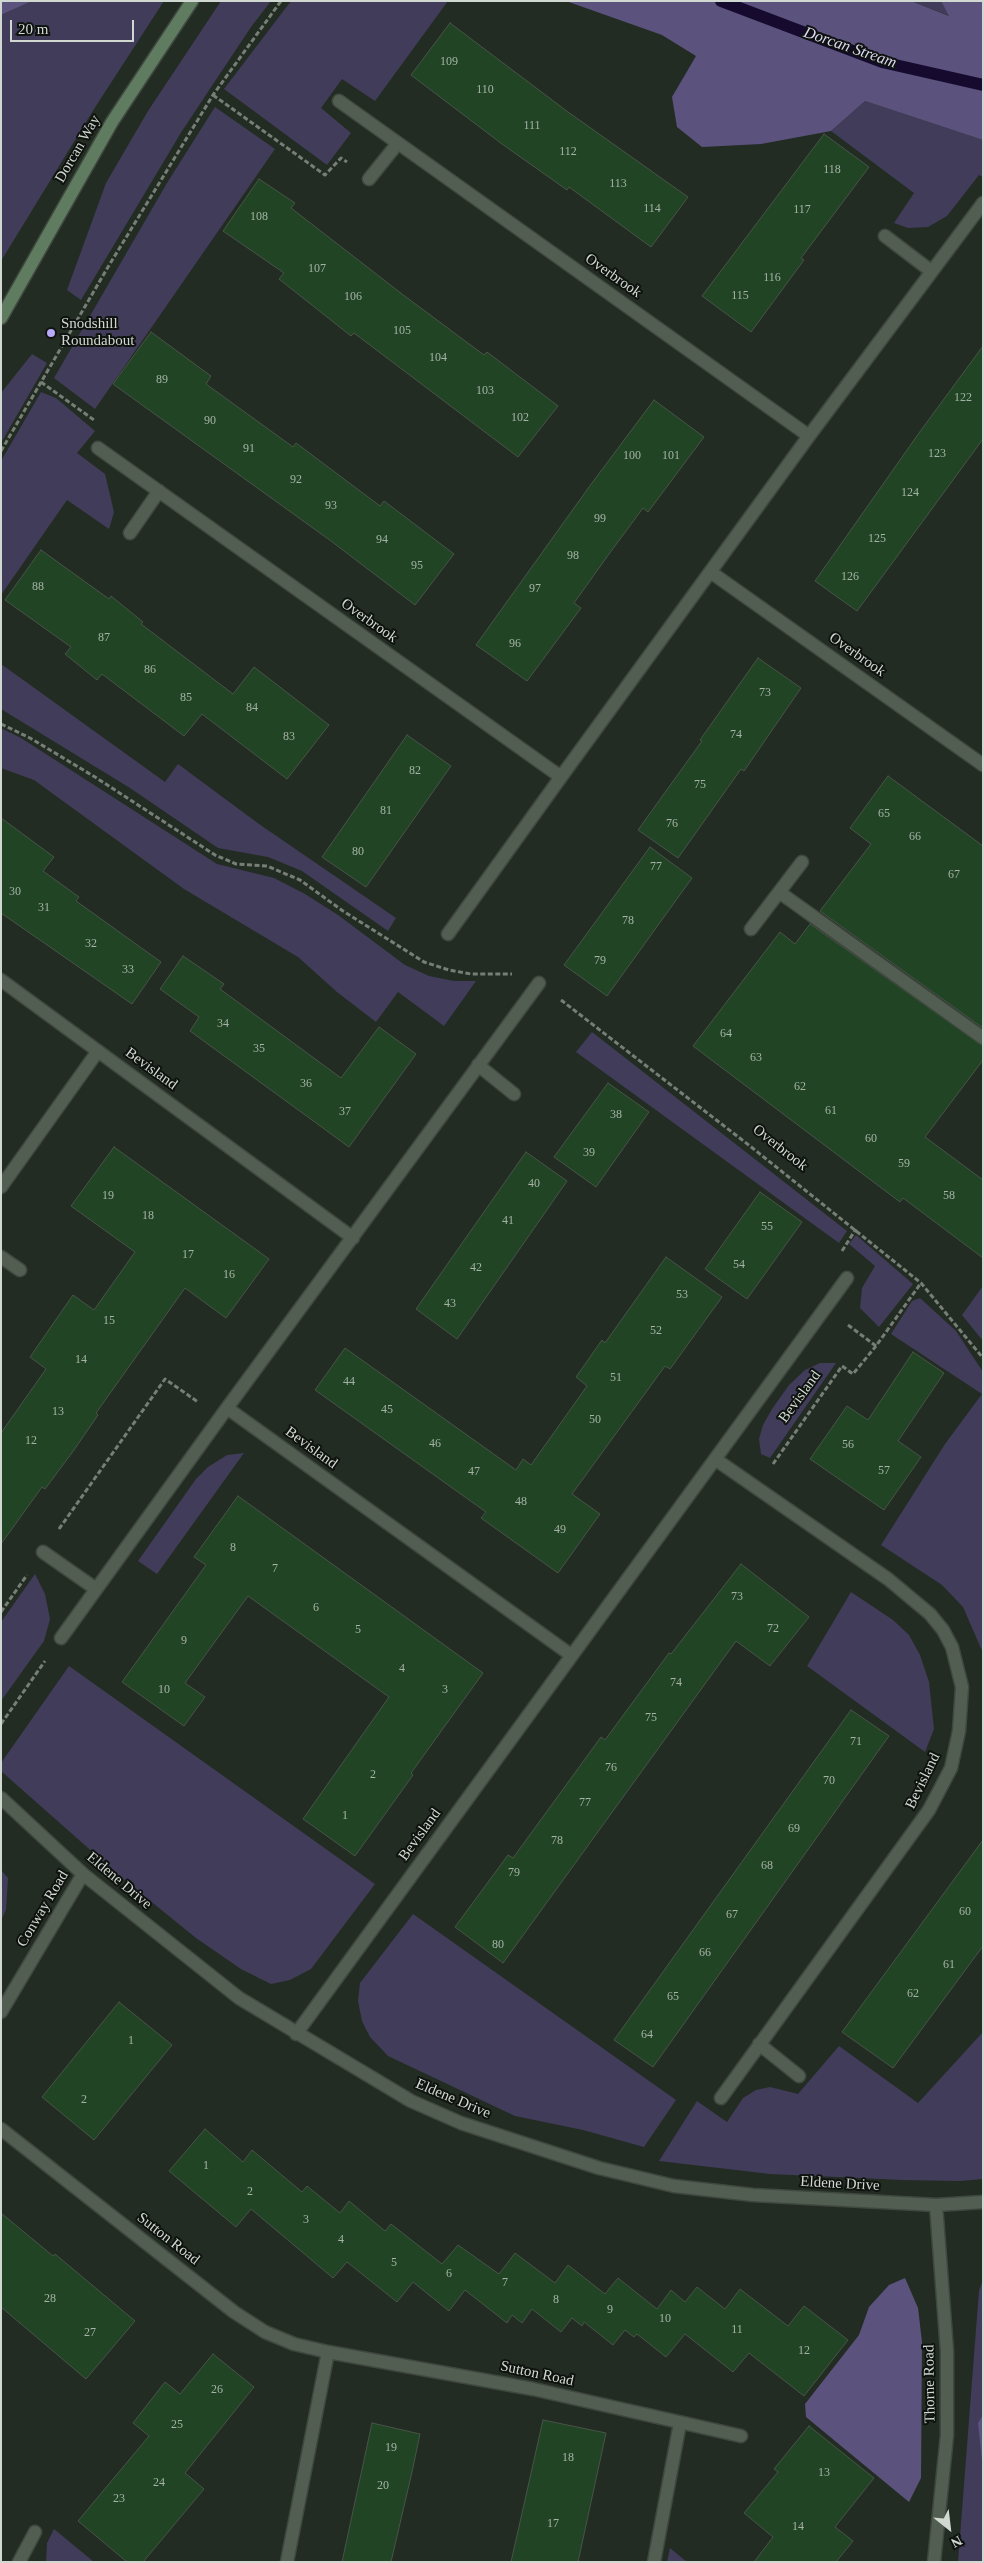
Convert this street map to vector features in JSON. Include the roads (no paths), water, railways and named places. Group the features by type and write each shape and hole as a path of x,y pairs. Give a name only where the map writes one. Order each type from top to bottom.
{"main road":[{"name":"Dorcan Way","path":"1,318 112,122 192,1"}],"street":[{"name":"Overbrook","path":"339,101 809,436"},
{"path":"369,179 398,143"},
{"path":"448,934 712,573 809,436 983,203"},
{"path":"884,236 931,271"},
{"name":"Overbrook","path":"98,448 561,777"},
{"path":"130,533 159,491"},
{"name":"Overbrook","path":"712,573 983,765"},
{"path":"751,929 802,862"},
{"path":"780,892 983,1038"},
{"name":"Bevisland","path":"1,980 352,1238"},
{"path":"61,1638 539,983"},
{"path":"1,1187 98,1051"},
{"path":"478,1065 514,1094"},
{"path":"1,1257 20,1270"},
{"name":"Bevisland","path":"296,2034 847,1278"},
{"name":"Bevisland","path":"224,1413 571,1655"},
{"name":"Bevisland","path":"714,1459 888,1579 930,1614 943,1630 952,1647 962,1687 959,1731 951,1768 930,1810 721,2098"},
{"path":"44,1552 96,1590"},
{"name":"Eldene Drive","path":"1,1798 83,1874 239,1998 296,2034 411,2101 461,2123 599,2168 674,2186 753,2195 936,2205 983,2202"},
{"name":"Conway Road","path":"1,2012 83,1874"},
{"path":"759,2044 799,2076"},
{"name":"Sutton Road","path":"1,2129 234,2312 265,2332 294,2344 328,2352 533,2389 742,2436"},
{"name":"Thorne Road","path":"934,2562 947,2435 947,2351 936,2205"},
{"path":"287,2562 328,2352"},
{"path":"654,2562 680,2423"},
{"path":"19,2562 35,2532"}],"waterway":[{"name":"Dorcan Stream","path":"721,1 882,62 983,85"}],"place":[{"name":"Snodshill Roundabout","path":"51,333"}]}
